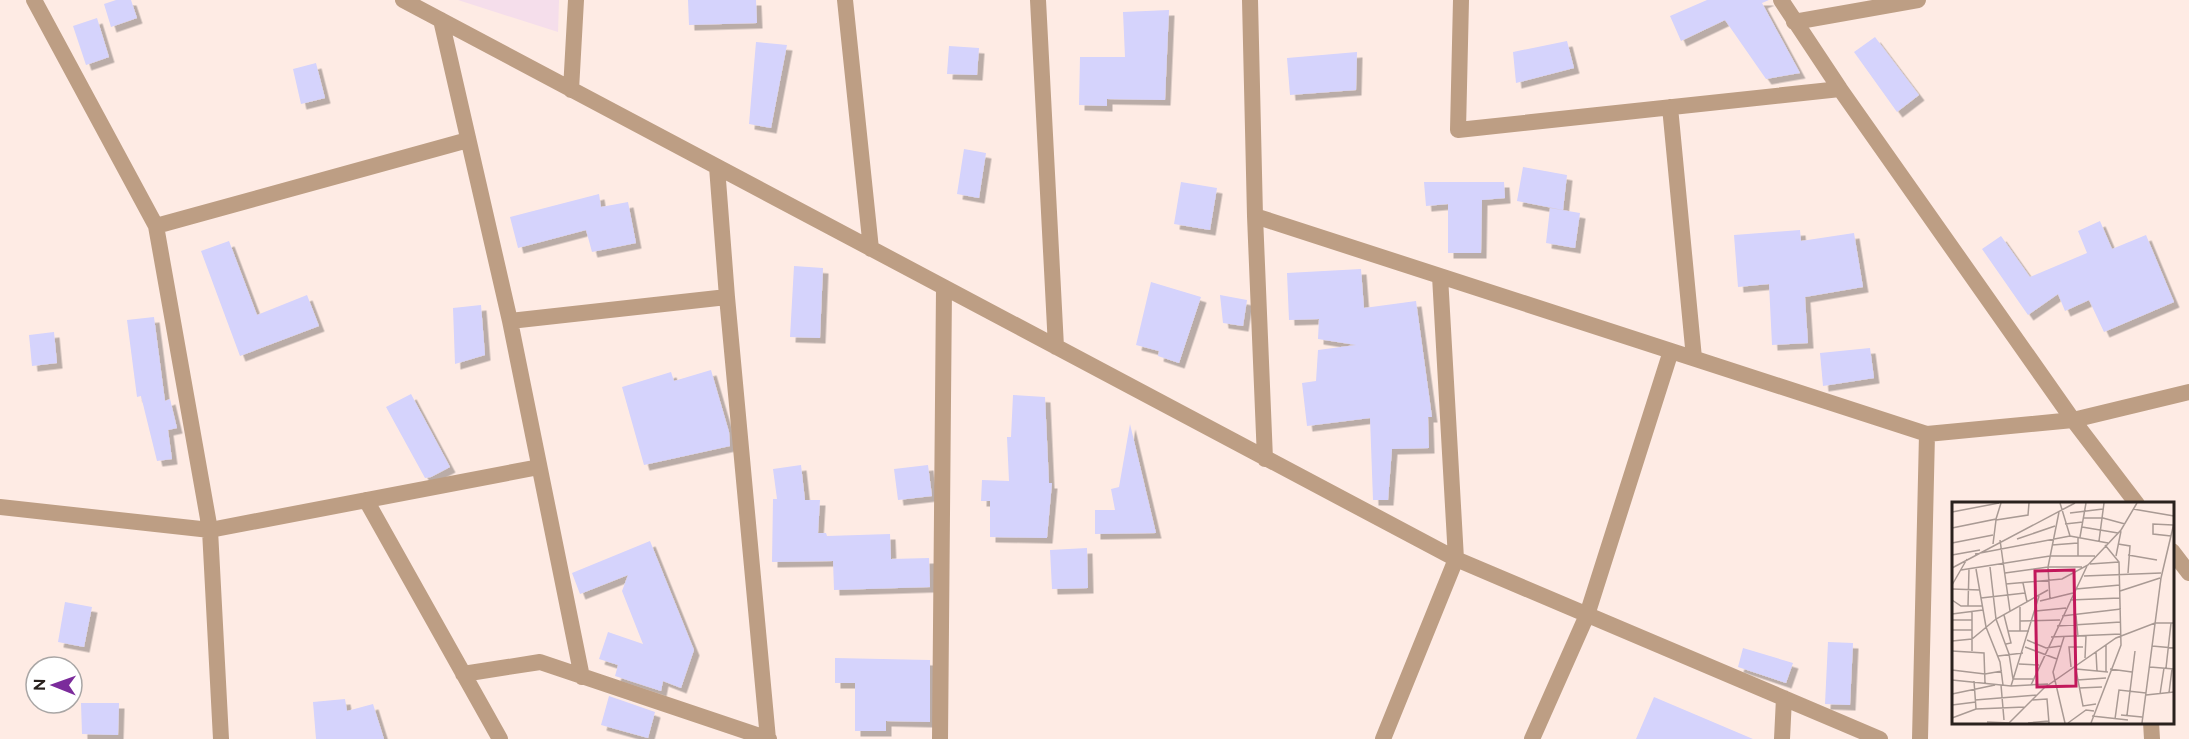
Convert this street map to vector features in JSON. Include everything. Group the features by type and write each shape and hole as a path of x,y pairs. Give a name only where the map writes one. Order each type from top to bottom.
{"street":[{"path":"34,0 156,226 210,530 220,739"},
{"path":"403,0 1455,560 1880,739"},
{"path":"572,90 576,0"},
{"path":"845,0 871,249"},
{"path":"1038,0 1056,347"},
{"path":"1250,0 1255,216 1265,459"},
{"path":"1461,0 1458,130 1840,89"},
{"path":"1780,0 2073,420 2135,502"},
{"path":"1794,22 1875,4 1918,0"},
{"path":"441,20 510,321 582,676"},
{"path":"1670,107 1694,358"},
{"path":"156,226 468,140"},
{"path":"463,674 540,662 769,739 727,297 717,167"},
{"path":"1255,216 1927,434 2073,420 2189,392"},
{"path":"1383,739 1455,560 1440,276"},
{"path":"939,739 945,288"},
{"path":"510,321 727,297"},
{"path":"1532,739 1587,615 1671,351"},
{"path":"1920,739 1927,434"},
{"path":"0,507 210,530 539,467"},
{"path":"366,500 500,739"},
{"path":"2174,554 2189,573"},
{"path":"1782,739 1784,698"},
{"path":"2151,724 2152,739"}],"shaded area":[{"path":"458,0 559,0 558,32"}],"building":[{"path":"116,0 131,0 137,18 111,27 104,4"},
{"path":"688,0 756,0 757,23 689,25"},
{"path":"1707,0 1769,0 1762,3 1800,73 1766,79 1725,20 1681,41 1670,16"},
{"path":"1169,10 1165,100 1107,99 1107,106 1079,105 1080,57 1125,57 1123,12"},
{"path":"97,18 109,57 86,65 73,26"},
{"path":"1875,37 1919,95 1897,112 1854,52"},
{"path":"1567,41 1574,68 1516,83 1513,52"},
{"path":"756,42 787,45 771,128 749,124"},
{"path":"949,46 979,48 977,75 947,74"},
{"path":"1357,52 1356,90 1290,95 1287,58"},
{"path":"316,63 325,98 301,104 293,69"},
{"path":"964,149 986,153 979,198 957,194"},
{"path":"1523,167 1567,175 1563,210 1517,201"},
{"path":"1181,182 1217,188 1210,230 1174,224"},
{"path":"1424,182 1504,182 1505,198 1482,200 1481,253 1448,253 1448,204 1426,206"},
{"path":"599,194 601,207 628,202 636,243 592,252 586,230 518,248 510,217"},
{"path":"1550,208 1580,213 1575,248 1546,243"},
{"path":"2100,221 2112,249 2146,235 2174,302 2104,332 2089,300 2065,311 2058,294 2028,315 1982,249 2001,236 2030,277 2087,253 2078,231"},
{"path":"1800,230 1801,241 1854,233 1863,287 1805,297 1808,343 1772,345 1769,284 1738,287 1734,235"},
{"path":"229,241 257,315 307,295 319,326 240,356 201,251"},
{"path":"794,266 823,268 820,338 790,337"},
{"path":"1361,269 1364,308 1416,301 1432,417 1428,417 1429,448 1392,449 1388,500 1373,500 1370,418 1307,426 1302,383 1316,381 1318,350 1356,345 1318,339 1319,319 1289,320 1287,273"},
{"path":"1151,282 1201,297 1179,363 1158,356 1159,351 1136,345"},
{"path":"1220,295 1247,300 1243,326 1223,323"},
{"path":"481,305 485,355 455,364 453,308"},
{"path":"154,317 165,401 170,399 177,428 168,430 172,459 157,461 141,396 137,397 127,320"},
{"path":"54,332 57,363 32,366 29,335"},
{"path":"1870,348 1874,378 1823,386 1820,353"},
{"path":"711,370 729,432 730,446 644,465 622,387 671,372 674,381"},
{"path":"411,394 450,467 431,477 425,478 386,407"},
{"path":"1013,395 1045,397 1049,483 1052,483 1047,538 990,537 990,501 981,501 982,480 1009,481 1007,437 1011,437"},
{"path":"1130,424 1156,533 1095,534 1095,510 1115,510 1111,489 1119,487"},
{"path":"801,465 805,500 820,500 818,533 826,533 827,536 890,534 891,559 929,558 930,587 834,590 833,561 772,562 773,499 777,499 773,469"},
{"path":"928,465 932,496 898,500 894,469"},
{"path":"650,541 694,650 681,688 663,681 661,691 615,676 618,665 599,659 608,632 643,644 622,591 628,575 580,594 572,573"},
{"path":"1087,548 1088,588 1052,589 1050,550"},
{"path":"65,602 92,607 84,647 58,642"},
{"path":"1828,642 1853,643 1850,705 1825,704"},
{"path":"1743,648 1793,663 1786,683 1738,667"},
{"path":"835,658 930,660 930,722 886,721 886,731 855,731 855,683 835,683"},
{"path":"609,696 655,712 648,738 601,725"},
{"path":"1654,697 1753,739 1636,739"},
{"path":"345,699 347,711 373,704 384,739 316,739 313,702"},
{"path":"84,703 119,703 118,735 82,734 81,715 84,715"}]}
